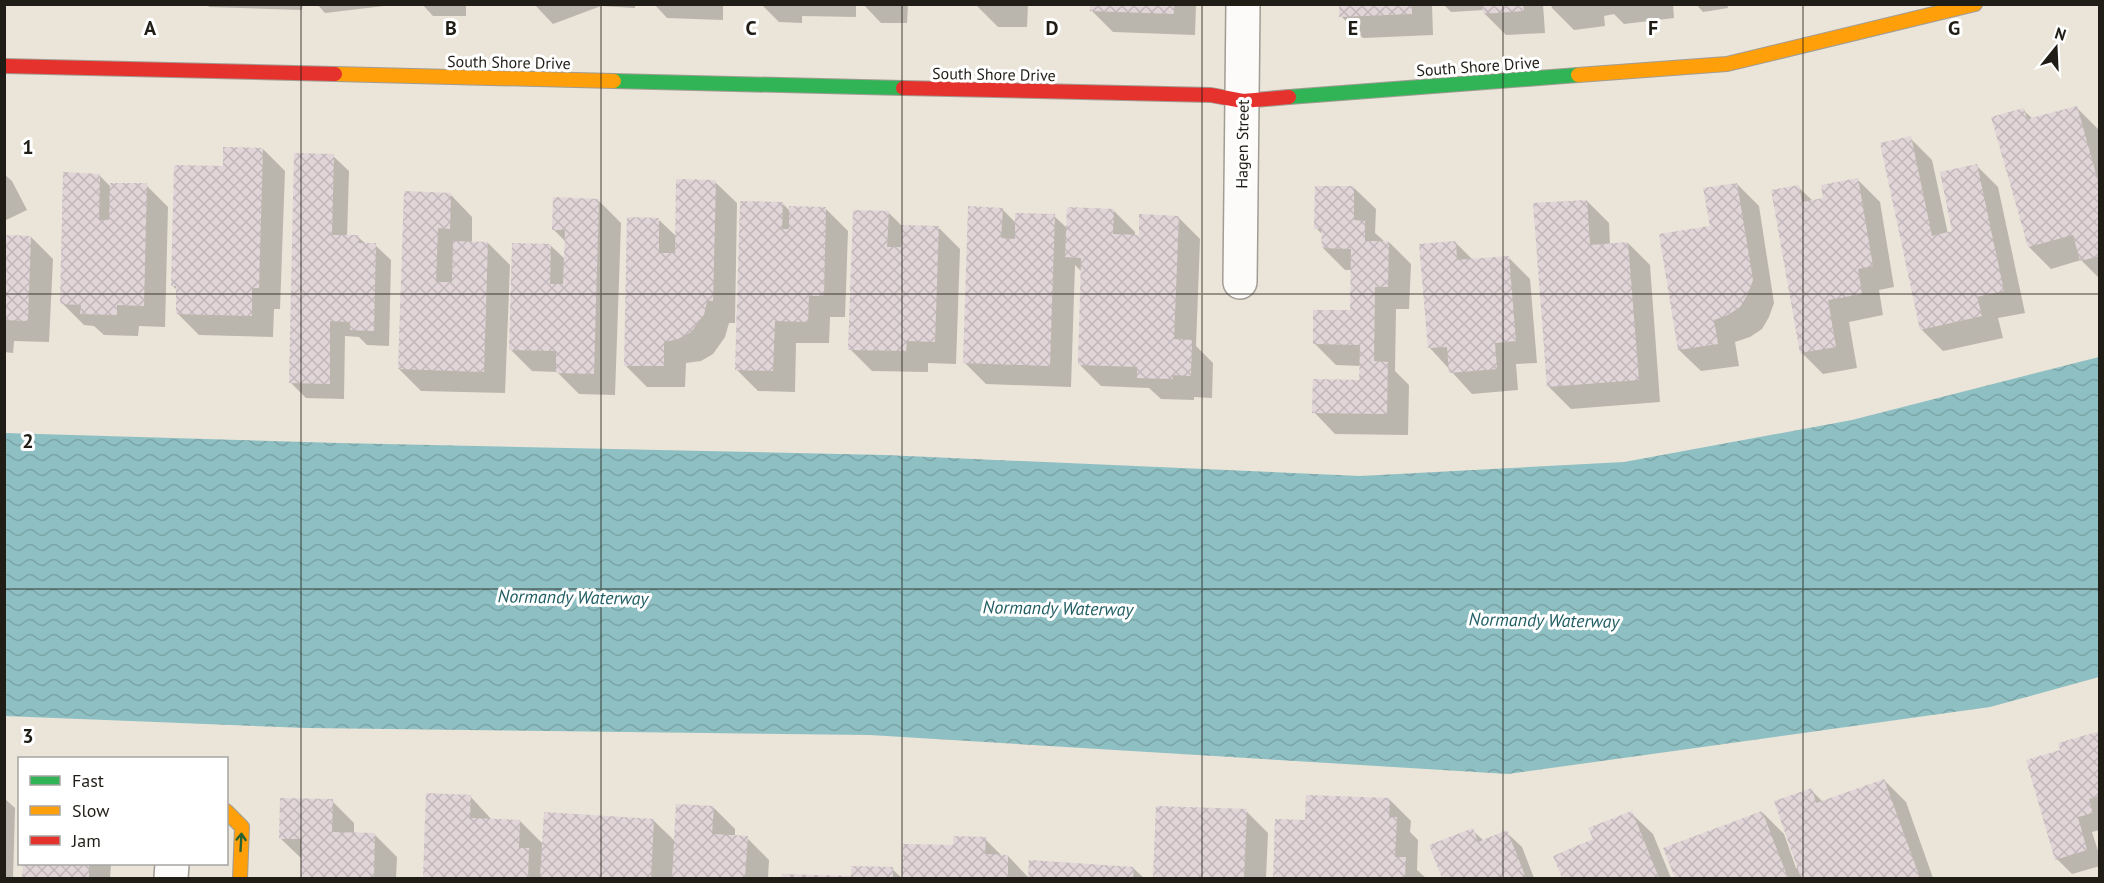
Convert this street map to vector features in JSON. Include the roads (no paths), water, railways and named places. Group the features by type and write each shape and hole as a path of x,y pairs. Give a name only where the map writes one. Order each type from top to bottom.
{"street":[{"name":"Hagen Street","path":"1240,282 1243,4"},
{"name":"South Shore Drive","path":"4,66 1211,95 1243,101 1727,64 1975,4"},
{"path":"228,814 242,827 240,879"}],"water":[{"name":"Normandy Waterway","path":"2099,357 2099,677 1990,707 1508,774 870,735 307,728 5,716 5,433 885,455 1360,476 1624,462 1852,420"}]}
